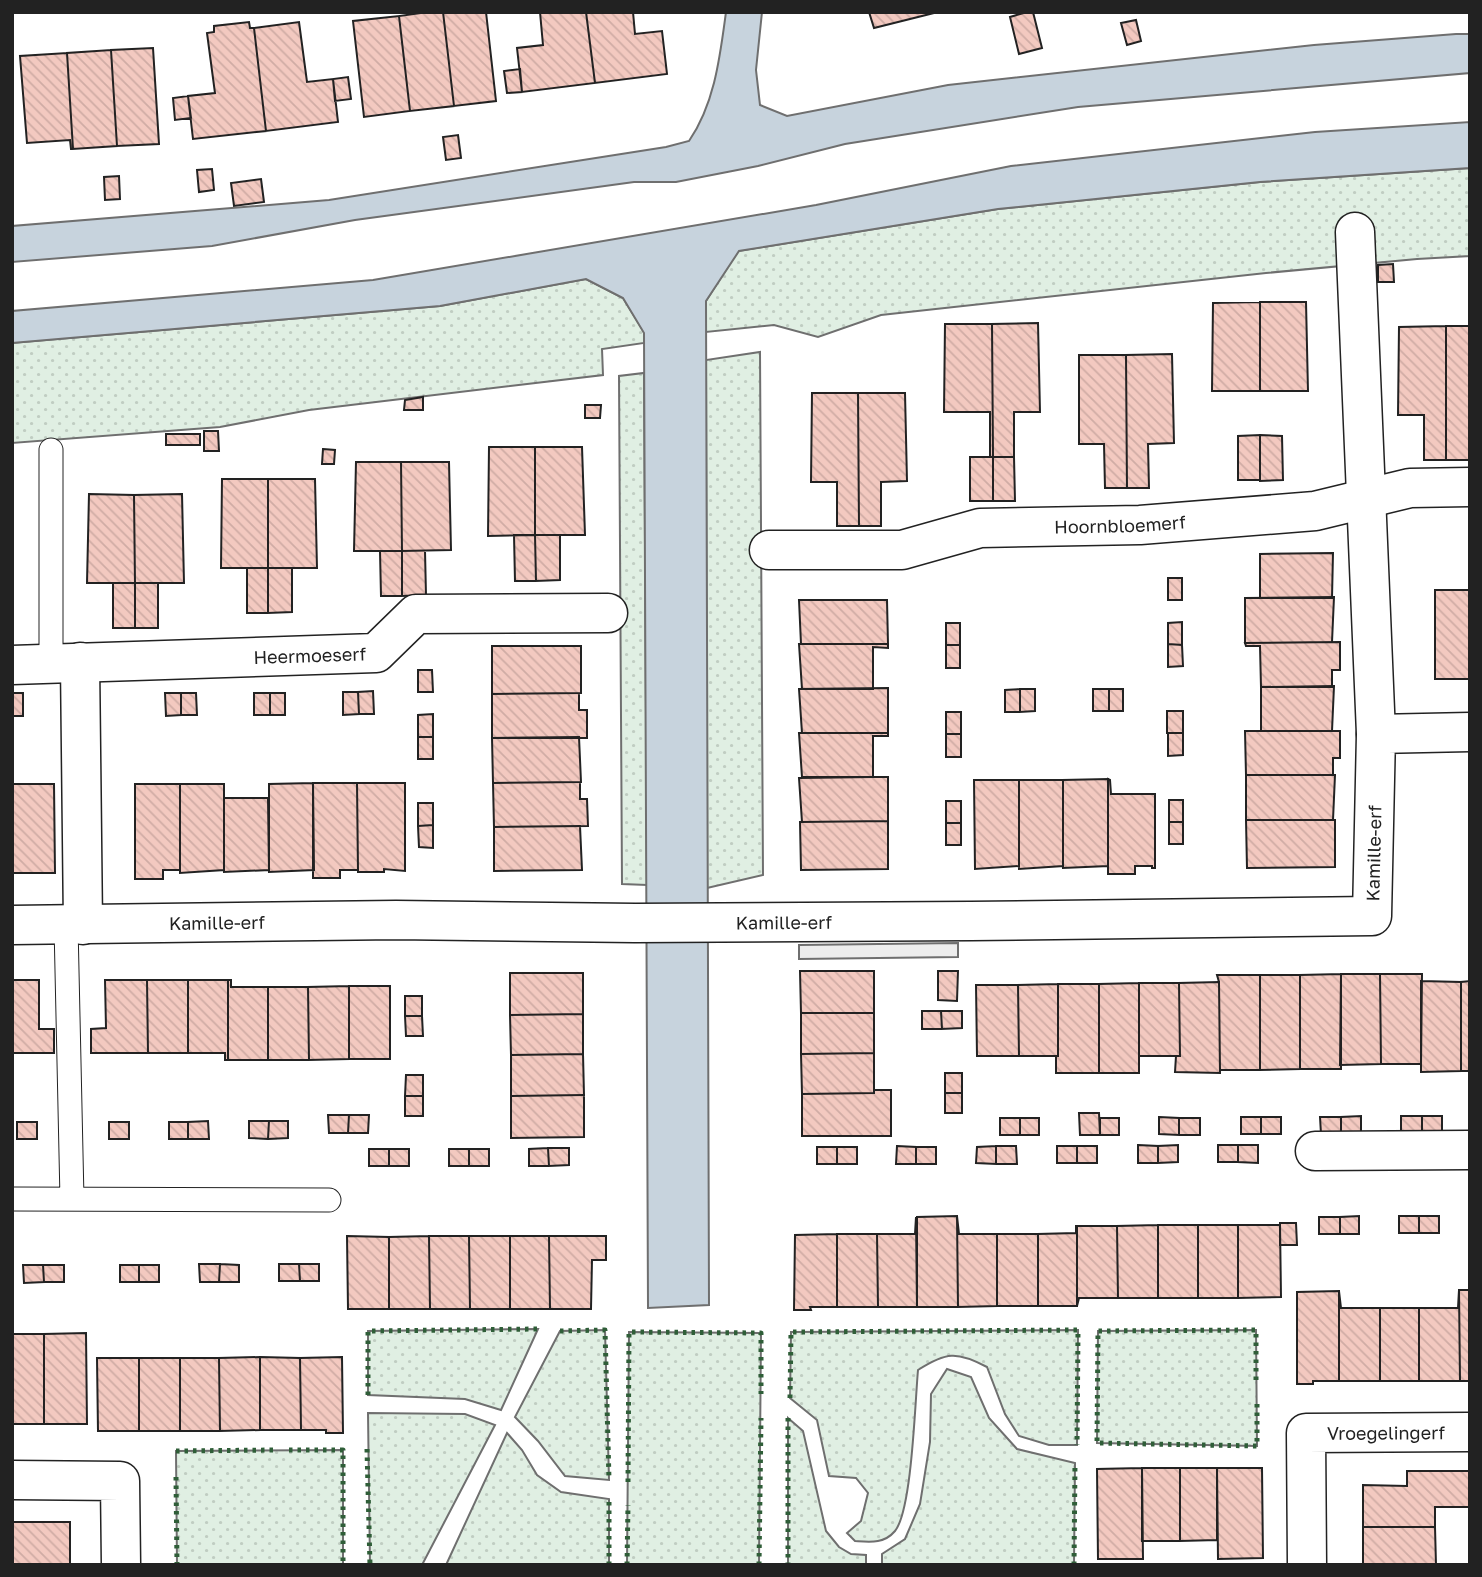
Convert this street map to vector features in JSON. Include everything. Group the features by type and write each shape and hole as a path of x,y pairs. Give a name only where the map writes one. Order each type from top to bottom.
{"street":[{"name":"Kamille-erf","path":"12,925 396,920 635,923 1372,916 1376,734 1355,232"},
{"name":"Hoornbloemerf","path":"769,550 902,550 980,528 1140,525 1314,511 1410,488 1470,487"},
{"name":"Heermoeserf","path":"12,665 376,653 416,614 608,613"},
{"path":"65,662 75,925"},
{"path":"1376,734 1470,732"},
{"path":"1315,1151 1470,1150"},
{"name":"Vroegelingerf","path":"1307,1565 1306,1433 1470,1432"},
{"path":"12,1480 120,1481 121,1565"}],"lane":[{"path":"51,450 65,662"},
{"path":"72,1199 75,925"},
{"path":"12,1199 329,1200"}],"green space":[{"path":"1470,168 1470,256 1266,273 881,315 818,337 774,325 706,332 706,301 738,251 998,209 1260,182"},
{"path":"586,279 623,298 644,332 644,343 602,349 603,375 309,410 220,427 12,443 12,343 440,306"},
{"path":"760,352 763,875 707,888 706,360"},
{"path":"644,373 647,885 622,884 619,376"},
{"path":"538,1329 501,1410 465,1399 368,1395 368,1331"},
{"path":"605,1330 609,1480 565,1476 515,1417 560,1331"},
{"path":"1078,1330 1077,1445 1049,1445 1019,1436 1005,1414 987,1367 959,1356 936,1360 918,1370 909,1479 901,1519 895,1531 886,1538 871,1542 855,1541 847,1533 861,1521 868,1493 856,1478 829,1476 817,1420 790,1398 791,1332"},
{"path":"1256,1330 1257,1446 1097,1443 1098,1331"},
{"path":"629,1332 761,1333 759,1565 627,1565"},
{"path":"947,1369 971,1377 989,1418 1017,1449 1075,1463 1074,1565 882,1565 882,1554 905,1539 920,1504 930,1442 931,1394"},
{"path":"368,1413 465,1414 495,1425 422,1565 370,1565"},
{"path":"788,1418 803,1431 826,1531 839,1547 851,1554 866,1555 866,1565 788,1565"},
{"path":"507,1433 522,1450 537,1475 561,1492 609,1499 609,1565 446,1565"},
{"path":"343,1450 343,1565 177,1565 176,1451"}],"shaded area":[{"path":"726,12 762,12 756,70 760,105 787,116 948,85 1314,45 1456,34 1470,34 1470,73 1078,107 845,144 758,166 676,182 634,182 355,220 212,246 12,262 12,226 329,200 666,147 689,141 711,95"},
{"path":"1470,122 1470,168 1260,182 998,209 739,251 706,301 709,1305 648,1308 644,333 623,298 586,279 440,306 12,343 12,311 373,280 816,205 1011,166 1315,132"},
{"path":"958,943 958,957 799,959 799,945"}],"building":[{"path":"443,12 454,106 410,111 399,16"},
{"path":"443,12 486,12 496,101 454,106"},
{"path":"540,12 586,12 595,83 522,92 517,48 543,45"},
{"path":"586,12 633,12 635,34 662,31 667,74 595,83"},
{"path":"869,12 938,12 874,28"},
{"path":"1033,12 1042,48 1019,54 1010,17"},
{"path":"399,16 410,111 364,117 353,21"},
{"path":"1136,20 1141,41 1127,45 1121,23"},
{"path":"249,22 250,28 254,28 266,131 193,139 188,96 215,93 207,33 214,32 214,26"},
{"path":"299,22 307,82 333,79 338,122 266,131 254,28"},
{"path":"153,48 159,144 117,146 111,50"},
{"path":"111,50 117,146 73,149 67,53"},
{"path":"67,53 73,149 70,140 27,143 20,56"},
{"path":"520,69 522,92 507,93 504,71"},
{"path":"348,77 351,99 335,101 333,79"},
{"path":"188,96 191,118 175,120 173,98"},
{"path":"458,135 461,158 446,160 443,137"},
{"path":"212,169 214,190 199,192 197,170"},
{"path":"119,176 120,199 105,200 104,177"},
{"path":"261,179 264,202 234,206 231,183"},
{"path":"1393,264 1394,282 1378,282 1378,265"},
{"path":"1260,302 1260,391 1212,391 1213,303"},
{"path":"1260,302 1306,302 1308,391 1260,391"},
{"path":"1038,323 1040,412 1014,412 1014,457 993,457 992,324"},
{"path":"945,324 992,324 993,457 990,457 990,412 944,412"},
{"path":"1446,326 1446,460 1424,460 1424,415 1398,415 1399,327"},
{"path":"1446,326 1470,326 1469,460 1446,460"},
{"path":"1172,354 1174,443 1148,444 1149,488 1127,488 1126,355"},
{"path":"1079,355 1126,355 1127,488 1105,488 1104,444 1079,444"},
{"path":"812,393 858,393 859,526 837,526 837,482 811,482"},
{"path":"858,393 905,393 907,481 881,482 881,526 859,526"},
{"path":"423,397 423,410 404,410 405,400"},
{"path":"585,405 601,405 600,418 585,418"},
{"path":"204,431 218,431 219,451 204,451"},
{"path":"166,434 200,434 200,445 166,445"},
{"path":"1260,435 1282,436 1283,480 1260,481"},
{"path":"1260,435 1260,480 1238,480 1238,436"},
{"path":"489,447 535,447 535,535 488,536"},
{"path":"535,447 582,447 585,535 535,535"},
{"path":"323,449 335,450 334,464 322,464"},
{"path":"970,457 993,457 993,501 970,501"},
{"path":"993,457 1014,457 1015,501 993,501"},
{"path":"356,462 401,462 402,551 354,551"},
{"path":"401,462 449,462 451,550 402,551"},
{"path":"222,479 268,479 268,568 221,568"},
{"path":"268,479 315,479 317,568 268,568"},
{"path":"89,494 134,495 135,583 87,583"},
{"path":"182,494 184,583 135,583 134,495"},
{"path":"514,535 535,535 536,581 515,581"},
{"path":"535,535 560,535 560,580 536,581"},
{"path":"380,551 402,551 402,596 381,596"},
{"path":"402,551 425,551 426,595 402,596"},
{"path":"1333,553 1332,598 1260,598 1260,554"},
{"path":"247,568 268,568 268,613 247,613"},
{"path":"268,568 292,568 292,612 268,613"},
{"path":"1168,578 1182,578 1182,600 1168,600"},
{"path":"113,583 135,583 135,628 113,628"},
{"path":"135,583 158,583 158,628 135,628"},
{"path":"1435,590 1470,590 1470,679 1435,679"},
{"path":"1334,597 1332,642 1245,643 1245,598"},
{"path":"799,600 887,600 888,644 801,644"},
{"path":"1182,622 1182,645 1168,644 1168,623"},
{"path":"946,623 960,623 960,645 946,645"},
{"path":"1340,642 1340,670 1332,670 1332,687 1261,687 1260,646 1246,646 1245,643"},
{"path":"799,644 888,644 888,648 873,647 873,689 802,689"},
{"path":"1168,644 1182,645 1183,666 1168,667"},
{"path":"946,645 960,645 960,668 946,668"},
{"path":"492,646 581,646 581,693 492,694"},
{"path":"418,670 432,670 433,692 418,692"},
{"path":"1334,686 1332,731 1261,731 1261,687"},
{"path":"888,688 888,733 802,733 799,689"},
{"path":"1020,689 1035,689 1035,711 1020,712"},
{"path":"1020,689 1020,712 1005,712 1005,690"},
{"path":"1093,689 1109,689 1109,711 1093,711"},
{"path":"1109,689 1123,689 1123,711 1109,711"},
{"path":"373,691 374,714 359,714 358,692"},
{"path":"343,692 358,692 359,714 343,715"},
{"path":"12,693 23,693 23,716 12,716"},
{"path":"165,693 181,693 181,715 166,716"},
{"path":"181,693 196,693 197,715 181,715"},
{"path":"254,693 270,693 270,715 254,715"},
{"path":"270,693 285,693 285,715 270,715"},
{"path":"579,693 579,710 587,710 587,738 492,738 492,694"},
{"path":"1167,711 1183,711 1183,733 1167,733"},
{"path":"946,712 961,712 961,734 946,734"},
{"path":"433,714 433,737 418,737 418,715"},
{"path":"1245,731 1340,731 1340,758 1333,758 1333,775 1246,775"},
{"path":"799,733 888,733 888,736 873,736 873,777 802,777"},
{"path":"1168,733 1183,733 1183,755 1168,756"},
{"path":"946,734 961,734 961,757 946,757"},
{"path":"418,737 433,737 433,759 418,759"},
{"path":"579,737 581,782 493,783 492,738"},
{"path":"1246,775 1335,775 1333,820 1246,820"},
{"path":"888,777 888,821 802,822 799,778"},
{"path":"1108,779 1111,794 1155,794 1155,868 1135,866 1135,874 1108,874"},
{"path":"1108,779 1108,866 1063,868 1063,780"},
{"path":"974,780 1019,780 1019,866 975,869"},
{"path":"1019,780 1063,780 1063,866 1019,869"},
{"path":"580,782 580,799 587,799 588,826 494,827 493,783"},
{"path":"313,783 357,783 358,870 340,870 340,878 313,878"},
{"path":"313,783 314,870 269,872 269,784"},
{"path":"357,783 405,783 405,871 384,869 384,872 358,872"},
{"path":"12,784 54,784 55,873 12,873"},
{"path":"135,784 180,784 180,870 163,870 163,879 135,879"},
{"path":"180,784 224,784 224,870 180,873"},
{"path":"224,798 268,798 269,870 224,872"},
{"path":"1169,800 1183,800 1183,822 1169,822"},
{"path":"946,801 961,801 961,823 946,823"},
{"path":"418,803 433,803 433,825 418,826"},
{"path":"1246,820 1335,820 1335,867 1247,868"},
{"path":"888,821 888,869 801,870 800,822"},
{"path":"1169,822 1183,822 1183,844 1169,844"},
{"path":"946,823 961,823 961,845 946,845"},
{"path":"433,825 433,848 419,847 418,826"},
{"path":"580,826 582,870 494,871 494,827"},
{"path":"800,971 874,971 874,1013 801,1013"},
{"path":"938,971 958,971 957,1001 938,1000"},
{"path":"510,973 583,973 583,1014 510,1015"},
{"path":"1341,974 1341,1069 1300,1069 1300,975"},
{"path":"1341,974 1380,974 1381,1064 1340,1065"},
{"path":"1380,974 1422,974 1421,1064 1381,1064"},
{"path":"1217,975 1260,975 1260,1070 1220,1070"},
{"path":"1260,975 1300,975 1300,1069 1260,1070"},
{"path":"12,980 39,980 39,1029 54,1029 54,1053 12,1053"},
{"path":"105,980 147,980 148,1053 91,1053 91,1029 106,1028"},
{"path":"147,980 188,980 188,1053 148,1053"},
{"path":"188,980 228,980 228,1060 225,1060 225,1053 188,1053"},
{"path":"228,980 231,980 231,987 268,987 268,1060 228,1060"},
{"path":"1421,981 1461,982 1461,1071 1421,1072"},
{"path":"1470,981 1470,1071 1461,1071 1461,982"},
{"path":"1219,982 1220,1073 1175,1072 1176,1056 1180,1056 1179,983"},
{"path":"1139,983 1139,1073 1099,1073 1099,984"},
{"path":"1139,983 1179,983 1180,1056 1139,1056"},
{"path":"1058,984 1058,1056 1019,1056 1018,985"},
{"path":"1058,984 1099,984 1099,1073 1056,1073"},
{"path":"976,985 1018,985 1019,1056 977,1056"},
{"path":"349,986 390,986 390,1059 349,1059"},
{"path":"349,986 349,1059 309,1060 308,987"},
{"path":"268,987 308,987 309,1060 268,1060"},
{"path":"405,996 422,996 422,1016 405,1016"},
{"path":"922,1011 941,1011 942,1029 922,1029"},
{"path":"941,1011 962,1011 962,1028 942,1029"},
{"path":"801,1013 874,1013 874,1053 801,1054"},
{"path":"583,1014 583,1054 511,1055 510,1015"},
{"path":"405,1016 422,1016 423,1036 406,1036"},
{"path":"874,1053 874,1093 802,1094 801,1054"},
{"path":"583,1054 584,1095 511,1096 511,1055"},
{"path":"945,1073 962,1073 962,1093 945,1093"},
{"path":"406,1075 423,1075 423,1096 405,1096"},
{"path":"874,1090 891,1090 891,1136 802,1136 802,1094 874,1093"},
{"path":"945,1093 962,1093 962,1113 945,1113"},
{"path":"584,1095 584,1137 511,1138 511,1096"},
{"path":"405,1096 423,1096 423,1116 405,1116"},
{"path":"1079,1113 1099,1113 1100,1135 1080,1135"},
{"path":"328,1115 349,1115 348,1133 329,1133"},
{"path":"349,1115 369,1115 368,1133 348,1133"},
{"path":"1361,1116 1361,1134 1341,1134 1341,1117"},
{"path":"1401,1116 1422,1116 1422,1133 1401,1134"},
{"path":"1422,1116 1442,1116 1442,1133 1422,1133"},
{"path":"1159,1117 1179,1118 1179,1135 1159,1134"},
{"path":"1241,1117 1261,1117 1261,1134 1241,1134"},
{"path":"1261,1117 1281,1117 1281,1134 1261,1134"},
{"path":"1320,1117 1341,1117 1341,1134 1321,1134"},
{"path":"1000,1118 1020,1118 1020,1135 1000,1135"},
{"path":"1020,1118 1039,1118 1039,1135 1020,1135"},
{"path":"1100,1118 1119,1118 1119,1135 1100,1135"},
{"path":"1179,1118 1200,1118 1200,1135 1179,1135"},
{"path":"208,1121 209,1139 188,1139 188,1122"},
{"path":"249,1121 269,1121 268,1139 249,1138"},
{"path":"269,1121 288,1121 288,1138 268,1139"},
{"path":"17,1122 37,1122 37,1139 17,1139"},
{"path":"109,1122 129,1122 129,1139 109,1139"},
{"path":"169,1122 188,1122 188,1139 169,1139"},
{"path":"1138,1145 1158,1146 1158,1163 1138,1163"},
{"path":"1178,1145 1178,1162 1158,1163 1158,1146"},
{"path":"1218,1145 1238,1145 1238,1162 1218,1162"},
{"path":"1238,1145 1258,1145 1258,1163 1238,1162"},
{"path":"897,1146 916,1147 916,1164 896,1164"},
{"path":"996,1146 996,1164 976,1163 977,1147"},
{"path":"996,1146 1016,1146 1017,1164 996,1164"},
{"path":"1057,1146 1077,1146 1077,1163 1057,1163"},
{"path":"1077,1146 1097,1146 1097,1163 1077,1163"},
{"path":"817,1147 837,1147 837,1164 817,1164"},
{"path":"837,1147 857,1147 857,1164 837,1164"},
{"path":"916,1147 936,1147 936,1164 916,1164"},
{"path":"548,1148 549,1166 529,1166 529,1149"},
{"path":"548,1148 569,1148 569,1165 549,1166"},
{"path":"369,1149 389,1149 389,1166 369,1166"},
{"path":"389,1149 409,1149 409,1166 389,1166"},
{"path":"449,1149 469,1149 469,1166 449,1166"},
{"path":"469,1149 489,1149 489,1166 469,1166"},
{"path":"957,1216 958,1307 917,1307 917,1217"},
{"path":"957,1216 959,1234 997,1234 997,1306 958,1307"},
{"path":"1359,1216 1359,1234 1340,1234 1340,1217"},
{"path":"1399,1216 1419,1216 1419,1233 1399,1233"},
{"path":"1419,1216 1439,1216 1439,1233 1419,1233"},
{"path":"916,1217 917,1307 878,1307 877,1234 915,1234"},
{"path":"1319,1217 1340,1217 1340,1234 1319,1234"},
{"path":"1280,1223 1296,1223 1297,1245 1280,1245"},
{"path":"1158,1225 1158,1298 1118,1298 1117,1226"},
{"path":"1158,1225 1198,1225 1198,1298 1158,1298"},
{"path":"1198,1225 1238,1225 1238,1298 1198,1298"},
{"path":"1238,1225 1280,1225 1281,1297 1238,1298"},
{"path":"1076,1226 1077,1306 1038,1306 1038,1234 1076,1233"},
{"path":"1077,1226 1117,1226 1118,1298 1079,1298 1077,1306"},
{"path":"837,1234 877,1234 878,1307 837,1307"},
{"path":"837,1234 837,1307 794,1310 795,1235"},
{"path":"997,1234 1038,1234 1038,1306 997,1306"},
{"path":"347,1236 389,1237 389,1309 348,1309"},
{"path":"429,1236 430,1309 389,1309 389,1237"},
{"path":"429,1236 469,1236 470,1309 430,1309"},
{"path":"469,1236 510,1236 510,1309 470,1309"},
{"path":"510,1236 549,1236 550,1309 510,1309"},
{"path":"549,1236 606,1236 606,1260 592,1260 591,1309 550,1309"},
{"path":"199,1264 220,1264 219,1282 200,1282"},
{"path":"220,1264 239,1265 239,1282 219,1282"},
{"path":"279,1264 299,1264 300,1281 279,1281"},
{"path":"299,1264 319,1264 319,1281 300,1281"},
{"path":"23,1265 43,1265 44,1282 24,1283"},
{"path":"43,1265 64,1265 64,1282 44,1282"},
{"path":"120,1265 139,1265 139,1282 120,1282"},
{"path":"139,1265 159,1265 159,1282 139,1282"},
{"path":"1459,1290 1470,1290 1470,1381 1460,1381"},
{"path":"1459,1290 1460,1381 1419,1381 1419,1308 1458,1308"},
{"path":"1339,1291 1339,1381 1297,1384 1297,1292"},
{"path":"1339,1291 1341,1308 1380,1308 1380,1381 1339,1381"},
{"path":"1380,1308 1419,1308 1419,1381 1380,1381"},
{"path":"86,1333 87,1424 44,1424 44,1334"},
{"path":"12,1334 44,1334 44,1424 12,1424"},
{"path":"260,1357 300,1358 301,1430 260,1430"},
{"path":"260,1357 260,1430 220,1431 219,1358"},
{"path":"342,1357 343,1433 301,1430 300,1358"},
{"path":"97,1358 139,1358 139,1431 98,1431"},
{"path":"139,1358 180,1358 180,1431 139,1431"},
{"path":"180,1358 219,1358 220,1431 180,1431"},
{"path":"1142,1468 1180,1468 1180,1541 1142,1541"},
{"path":"1142,1468 1143,1559 1098,1559 1097,1469"},
{"path":"1180,1468 1217,1468 1217,1540 1180,1541"},
{"path":"1217,1468 1262,1468 1263,1558 1218,1559"},
{"path":"1407,1471 1470,1471 1470,1507 1435,1507 1435,1527 1363,1527 1363,1485 1407,1486"},
{"path":"12,1522 70,1522 70,1564 12,1564"},
{"path":"1363,1527 1435,1527 1436,1565 1363,1565"}],"hedge":[{"path":"368,1395 368,1331 538,1329"},
{"path":"560,1331 605,1330 609,1480"},
{"path":"790,1398 791,1332 1078,1330 1077,1445"},
{"path":"1256,1380 1256,1330 1098,1331 1097,1443 1257,1446 1257,1404"},
{"path":"628,1482 629,1332 761,1333 761,1394"},
{"path":"759,1565 761,1418"},
{"path":"788,1418 788,1565"},
{"path":"367,1449 370,1565"},
{"path":"176,1451 274,1450"},
{"path":"289,1450 343,1450 343,1565"},
{"path":"1074,1565 1075,1463"},
{"path":"176,1477 177,1565"},
{"path":"609,1499 609,1565"},
{"path":"627,1565 628,1505"}]}
